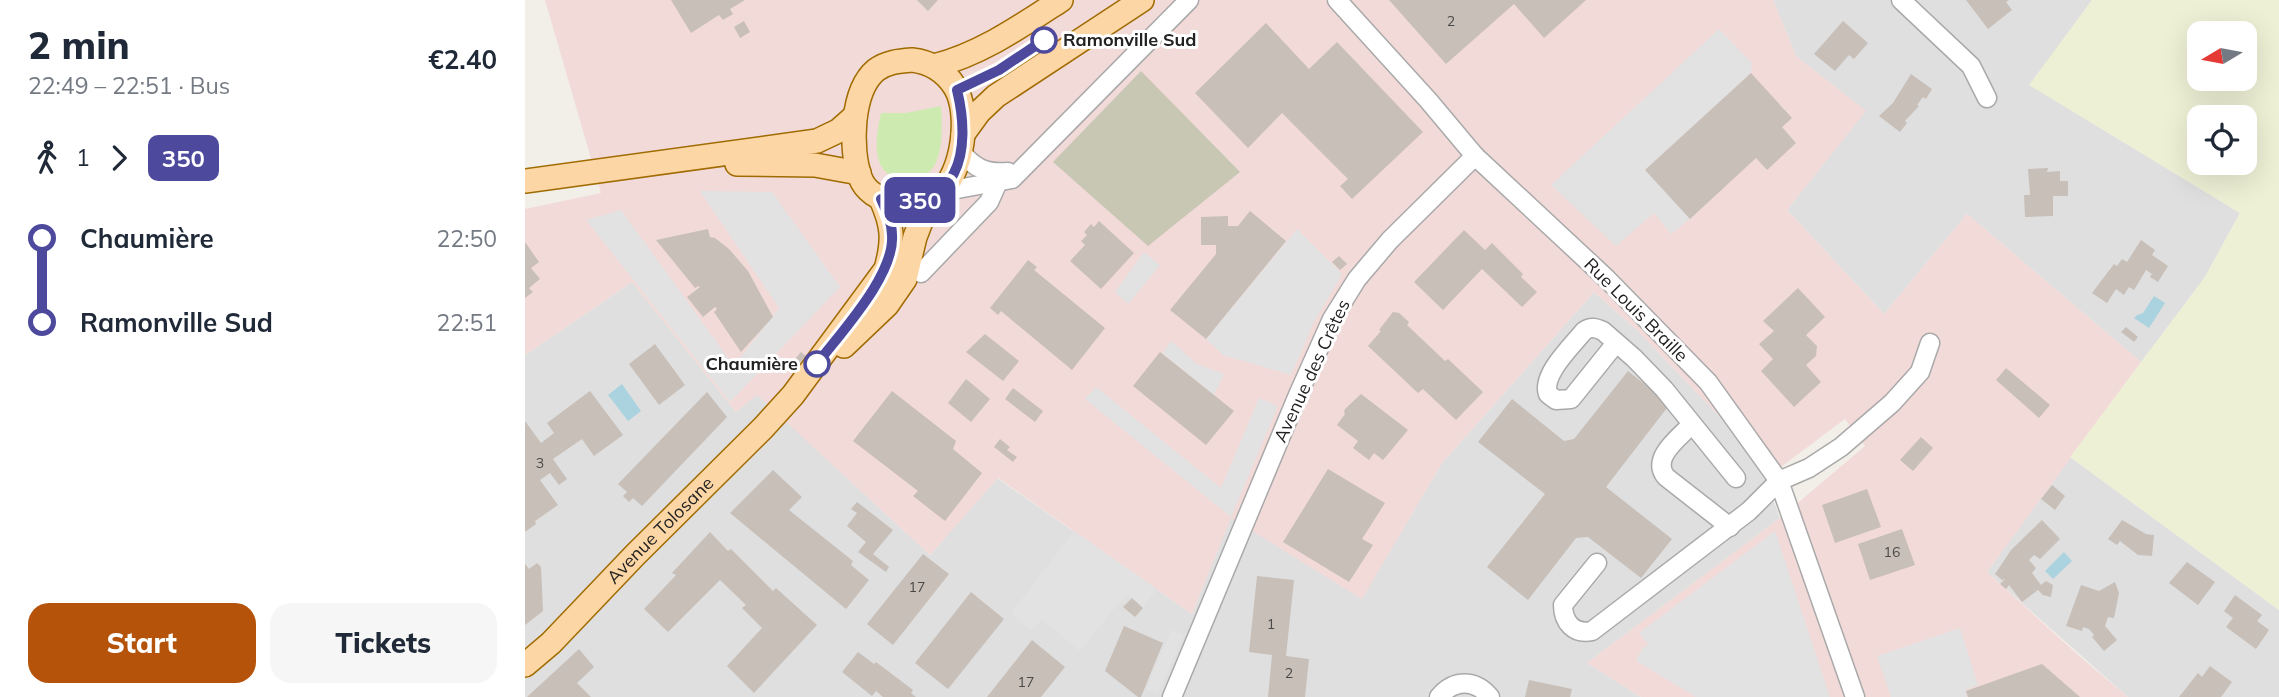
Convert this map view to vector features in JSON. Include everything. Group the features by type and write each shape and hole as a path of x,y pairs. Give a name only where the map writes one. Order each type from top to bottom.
{"main road":[{"path":"934,66 955,61 989,46 1061,0"},
{"path":"962,143 957,90 934,66 925,61 892,62 876,71 863,86 855,117 855,148 863,183 881,199 894,201 935,195 955,172 962,143 979,112 996,96 1142,0"},
{"path":"525,181 619,166 817,141 838,131 855,117"},
{"path":"619,166 765,163 815,165 859,173"},
{"name":"Avenue Tolosane","path":"525,665 551,643 793,395 887,305 905,279 915,237 935,195"},
{"name":"Avenue Tolosane","path":"793,395 886,269 892,250 893,234 881,199"}],"street":[{"path":"935,195 1012,179 1189,0"},
{"path":"1337,0 1475,156"},
{"path":"1901,0 1971,66 1987,97"},
{"path":"962,143 971,164 987,172 1021,170"},
{"name":"Rue Louis Braille","path":"1475,156 1606,278 1709,382 1779,481 1855,697"},
{"name":"Avenue des Crêtes","path":"1172,697 1332,319 1357,279 1390,240 1475,156"},
{"path":"921,273 989,202 998,182"},
{"path":"1616,342 1664,389 1736,478"},
{"path":"1597,563 1563,605 1565,620 1582,633 1592,631 1730,527 1766,497 1779,481 1825,458 1892,403 1920,372 1930,343"},
{"path":"1692,424 1661,459 1661,470 1666,477 1730,527"},
{"path":"1439,697 1451,685 1458,683 1480,688 1490,697"}],"shaded area":[{"path":"545,0 1773,0 1796,56 1866,111 1787,210 1884,314 1967,214 2141,362 1987,572 2128,697 1641,697 1587,663 1780,518 1865,446 1845,419 1765,479 1722,419 1637,330 1594,292 1442,463 1362,599 1231,518 1192,614 998,478 930,555 757,395 736,412 632,282 525,355 525,209 601,193"},
{"path":"1773,0 2092,0 2030,85 2240,213 2205,277 2141,362 1967,214 1884,314 1787,210 1865,111 1796,56"},
{"path":"2092,0 2279,0 2279,610 2070,457 2205,277 2240,213 2029,85"},
{"path":"1719,29 1752,63 1751,73 1646,169 1690,219 1671,234 1654,213 1616,246 1551,185"},
{"path":"1141,71 1240,172 1148,246 1053,162"},
{"path":"700,191 772,192 840,287 730,402 586,220 621,210 734,366 779,308"},
{"path":"1297,229 1342,274 1314,322 1291,375 1223,355 1206,339"},
{"path":"1144,252 1160,265 1128,304 1115,292"},
{"path":"632,282 736,412 757,394 930,555 997,478 1192,614 1231,517 1362,598 1442,463 1594,292 1637,330 1722,419 1765,479 1780,518 1587,663 1641,697 525,697 525,355"},
{"path":"1171,341 1197,364 1224,374 1214,395 1162,353"},
{"path":"1096,387 1221,488 1259,398 1278,406 1231,517 1085,399"},
{"path":"2070,457 2279,610 2279,697 2128,697 1987,572"},
{"path":"1074,531 1157,589 1143,608 1126,594 1080,651 1042,619 1031,631 1011,613"},
{"path":"1775,531 1830,697 1696,697 1636,661 1648,644 1639,633"},
{"path":"1960,628 1978,685 1965,690 1967,697 1891,697 1877,656"},
{"path":"1171,630 1184,635 1158,694 1146,689"}],"green space":[{"path":"941,106 940,147 932,169 917,179 891,176 879,161 877,149 881,113 906,113"}],"water":[{"path":"2154,296 2165,303 2149,328 2134,318 2143,313"},
{"path":"622,384 641,411 628,421 608,395"},
{"path":"2064,552 2072,561 2053,579 2045,571"}],"building":[{"path":"671,0 745,0 730,9 733,14 723,20 719,15 691,33"},
{"path":"917,0 938,0 928,11"},
{"path":"1389,0 1586,0 1544,38 1514,4 1446,64"},
{"path":"1966,0 2009,0 2006,2 2012,10 1988,29"},
{"path":"744,21 750,32 740,38 734,27"},
{"path":"1843,21 1868,43 1854,59 1849,55 1835,71 1814,54"},
{"path":"1266,23 1309,69 1337,42 1423,132 1352,199 1340,186 1348,179 1282,113 1248,148 1195,93"},
{"path":"1751,73 1792,118 1782,127 1796,143 1767,170 1756,158 1690,219 1645,170"},
{"path":"1911,74 1932,89 1905,121 1907,123 1900,132 1879,116 1893,103"},
{"path":"2048,168 2047,172 2060,171 2060,181 2068,181 2068,196 2053,196 2053,216 2025,217 2024,195 2030,195 2028,169"},
{"path":"1250,211 1286,241 1206,339 1170,310 1216,254 1216,245 1201,245 1201,217 1228,216 1228,226 1238,226"},
{"path":"1099,221 1134,253 1101,289 1070,261 1085,245 1081,241 1087,235 1084,232 1091,224 1094,227"},
{"path":"708,229 710,237 729,249 748,271 773,317 741,352 714,312 717,309 715,307 703,317 687,297 700,287 695,288 656,240"},
{"path":"1464,230 1485,250 1492,243 1537,292 1522,307 1482,269 1443,310 1414,282"},
{"path":"2141,240 2155,250 2152,255 2168,266 2158,282 2150,277 2152,274 2146,270 2134,290 2129,287 2124,295 2116,289 2107,303 2092,293 2114,264 2117,266 2122,259 2127,262"},
{"path":"525,242 539,262 531,268 540,279 529,288 533,292 525,298"},
{"path":"1339,256 1347,264 1340,270 1332,262"},
{"path":"1028,260 1037,267 1034,270 1105,328 1072,370 1001,311 998,315 990,308"},
{"path":"1798,288 1825,317 1806,335 1817,346 1816,356 1806,365 1821,382 1794,407 1761,371 1773,359 1759,344 1774,331 1763,321"},
{"path":"1393,312 1399,313 1409,322 1407,325 1445,361 1448,359 1483,392 1456,420 1423,389 1418,393 1368,346"},
{"path":"2126,327 2138,337 2134,342 2121,332"},
{"path":"985,334 1019,361 1003,381 966,352"},
{"path":"655,344 685,385 659,405 629,364"},
{"path":"801,352 806,356 794,368 790,365"},
{"path":"1160,352 1234,411 1206,445 1133,386"},
{"path":"2006,368 2050,405 2039,418 1996,380"},
{"path":"1628,371 1670,404 1606,487 1672,539 1641,578 1588,537 1576,538 1528,600 1487,567 1545,494 1478,442 1512,399 1564,441 1574,439"},
{"path":"966,379 990,399 971,422 948,403"},
{"path":"1013,388 1043,411 1035,422 1005,399"},
{"path":"590,391 623,435 594,456 582,439 553,459 567,479 559,485 550,473 540,480 558,505 535,521 536,524 525,532 525,421 541,443 554,433 547,423"},
{"path":"892,391 956,441 953,449 982,473 945,521 913,496 918,491 853,441"},
{"path":"707,392 727,417 642,506 633,498 629,502 623,496 627,492 618,484"},
{"path":"1361,394 1408,430 1383,460 1374,453 1369,460 1353,448 1358,441 1337,425 1345,414 1345,409"},
{"path":"1921,437 1933,448 1913,471 1900,460"},
{"path":"1000,439 1010,447 1007,450 1017,457 1013,462 994,447"},
{"path":"1328,469 1385,503 1362,539 1373,545 1349,582 1283,542"},
{"path":"773,470 802,497 789,510 853,561 851,565 869,580 846,609 730,513"},
{"path":"2052,485 2065,496 2055,510 2041,499"},
{"path":"1867,489 1881,527 1835,543 1822,505"},
{"path":"857,502 893,530 873,554 889,567 886,572 858,552 866,542 847,526 857,513 851,509"},
{"path":"2042,520 2060,539 2040,559 2034,555 2029,560 2036,568 2032,573 2041,585 2046,581 2053,585 2051,597 2038,590 2022,602 2009,585 2006,589 2000,584 2005,579 2002,580 1995,574 2011,550"},
{"path":"2122,520 2146,534 2154,535 2152,556 2138,555 2120,541 2117,545 2108,539"},
{"path":"1902,529 1915,565 1870,580 1858,544"},
{"path":"710,532 773,591 776,588 817,625 754,693 727,666 762,628 742,608 746,605 720,580 668,632 644,609 676,575 672,573"},
{"path":"923,554 949,574 893,645 867,624"},
{"path":"2187,562 2215,582 2198,605 2169,583"},
{"path":"537,563 541,567 543,611 525,625 525,564 529,569"},
{"path":"1257,576 1294,580 1286,656 1309,659 1305,697 1268,697 1272,655 1249,652"},
{"path":"2115,582 2119,593 2114,618 2108,617 2105,626 2117,640 2104,651 2089,629 2083,627 2082,631 2066,626 2081,585 2099,591"},
{"path":"971,592 1004,619 948,689 915,663"},
{"path":"2235,595 2262,615 2257,621 2269,630 2256,649 2226,627 2233,618 2224,611"},
{"path":"1132,598 1143,608 1135,617 1123,607"},
{"path":"1124,626 1163,643 1141,697 1105,671"},
{"path":"1032,640 1065,667 1041,697 987,697"},
{"path":"579,649 594,667 577,683 591,697 527,697"},
{"path":"858,652 913,690 911,693 916,697 883,697 876,691 872,696 842,672"},
{"path":"2042,664 2080,697 1968,697 1966,691"},
{"path":"2210,666 2232,682 2221,697 2179,697 2198,673 2202,677"},
{"path":"1529,680 1572,689 1570,697 1525,697"}],"bus line":[{"name":"350","path":"817,364 886,269 892,250 893,234 881,199 907,201 930,198 941,192 955,172 963,134 957,90 999,70 1044,40"}],"place":[{"name":"Ramonville Sud","path":"1044,40"},
{"name":"Chaumière","path":"817,364"}]}
